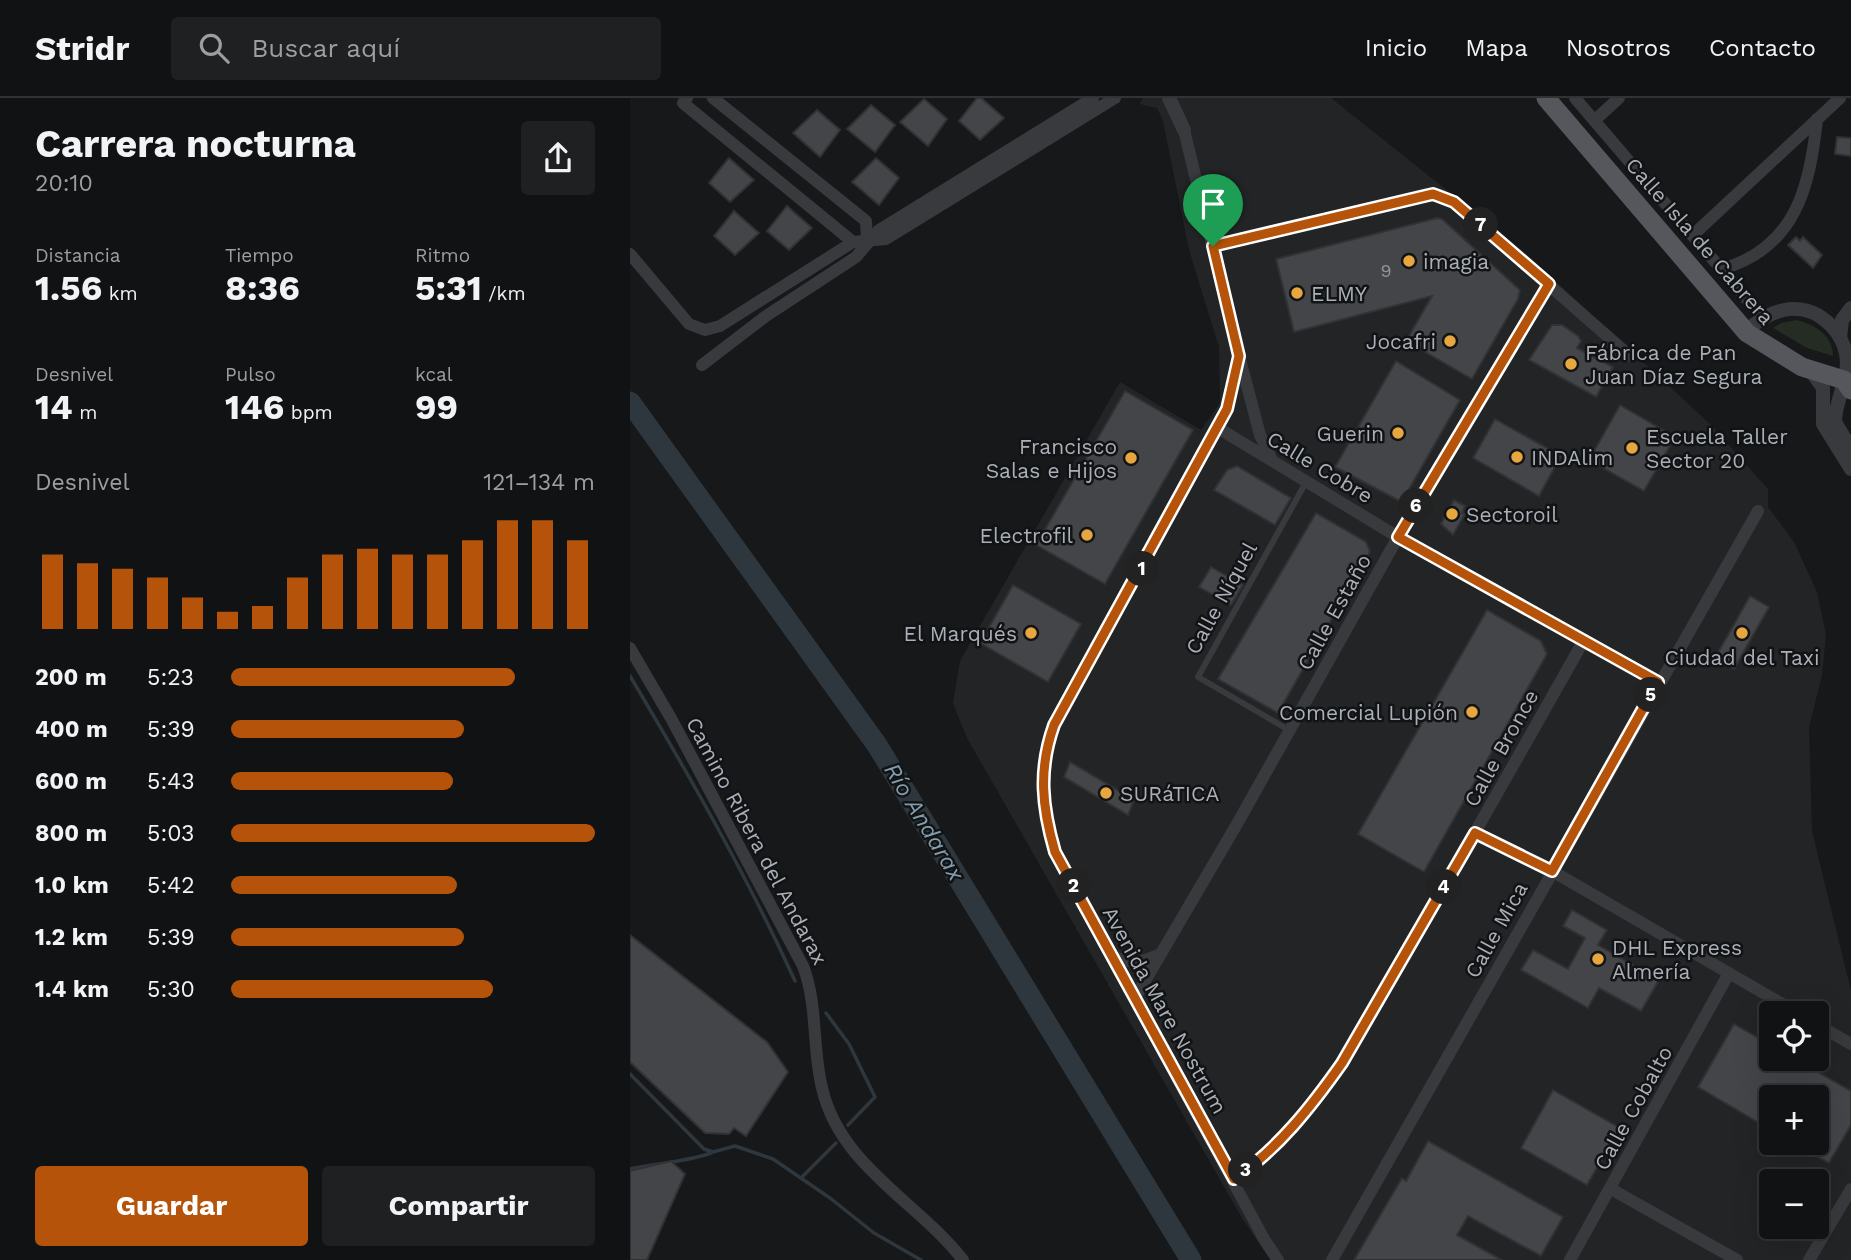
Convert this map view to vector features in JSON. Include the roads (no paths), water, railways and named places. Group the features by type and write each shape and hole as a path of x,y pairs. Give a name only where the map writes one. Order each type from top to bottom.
{"main road":[{"name":"Calle Isla de Cabrera","path":"1546,98 1745,331 1773,352 1811,371 1848,382"}],"street":[{"path":"713,98 866,221 867,241"},
{"path":"1069,113 1070,98 1089,103"},
{"path":"702,365 766,316 856,257 879,230 1069,113 1089,103 1115,98"},
{"name":"Avenida Mare Nostrum","path":"1169,98 1184,130"},
{"name":"Avenida Mare Nostrum","path":"1179,98 1184,130 1239,356 1260,435 1273,461"},
{"name":"Calle Isla de Cabrera","path":"1576,98 1763,318"},
{"path":"1595,120 1619,98"},
{"path":"1693,235 1840,98"},
{"path":"685,100 853,242"},
{"path":"630,254 689,324 705,330 720,326 853,242 886,239 1089,103"},
{"path":"1722,269 1745,262 1770,246 1793,217 1812,164 1817,119"},
{"path":"1213,246 1426,194 1447,198 1630,356"},
{"name":"Calle Estaño","path":"1135,998 1398,537 1549,284"},
{"path":"1745,331 1763,318 1795,309 1811,312 1823,319 1840,338"},
{"path":"1823,319 1847,314 1840,338 1848,382 1835,422 1851,449"},
{"name":"Avenida Mare Nostrum","path":"1239,356 1227,409 1218,428 1054,725 1044,753 1041,785 1045,817 1055,852 1234,1179 1264,1239 1278,1260"},
{"path":"1811,371 1823,388 1823,424 1851,469"},
{"name":"Calle Cobre","path":"1218,428 1398,537 1658,682"},
{"name":"Calle Mica","path":"1332,1260 1658,682 1758,512"},
{"name":"Calle Bronce","path":"1234,1179 1263,1157 1317,1098 1342,1063 1584,640"},
{"name":"Camino Ribera del Andarax","path":"630,648 672,720 803,966 811,987 822,1088 840,1133 869,1172 926,1218 963,1260"},
{"path":"1475,833 1552,871 1777,1001"},
{"path":"1113,957 1137,963 1159,955"},
{"name":"Calle Cobalto","path":"1570,1260 1729,973"},
{"path":"1829,1031 1851,1044"},
{"path":"1611,1189 1737,1260"},
{"path":"1809,1260 1851,1189"}],"lane":[{"name":"Calle Níquel","path":"1289,730 1198,677 1307,480"}],"waterway":[{"name":"Río Andarax","path":"630,402 877,745 1191,1260"},
{"path":"630,676 717,826 795,981"},
{"path":"826,1013 849,1044 875,1097 848,1125"},
{"path":"630,1074 704,1149 713,1152 735,1146 773,1159 830,1198 874,1233 921,1260"},
{"path":"802,1177 836,1143"},
{"path":"630,1169 711,1153"}],"place":[{"name":"imagia","path":"1409,261"},
{"name":"ELMY","path":"1297,293"},
{"name":"Jocafri","path":"1450,341"},
{"name":"Fábrica de Pan Juan Díaz Segura","path":"1571,364"},
{"name":"Guerin","path":"1398,433"},
{"name":"Escuela Taller Sector 20","path":"1632,448"},
{"name":"INDAlim","path":"1517,457"},
{"name":"Francisco Salas e Hijos","path":"1131,458"},
{"name":"Sectoroil","path":"1452,514"},
{"name":"Electrofil","path":"1087,535"},
{"name":"El Marqués","path":"1031,633"},
{"name":"Ciudad del Taxi","path":"1742,633"},
{"name":"Comercial Lupión","path":"1472,712"},
{"name":"SURáTICA","path":"1106,793"},
{"name":"DHL Express Almería","path":"1598,959"}]}
